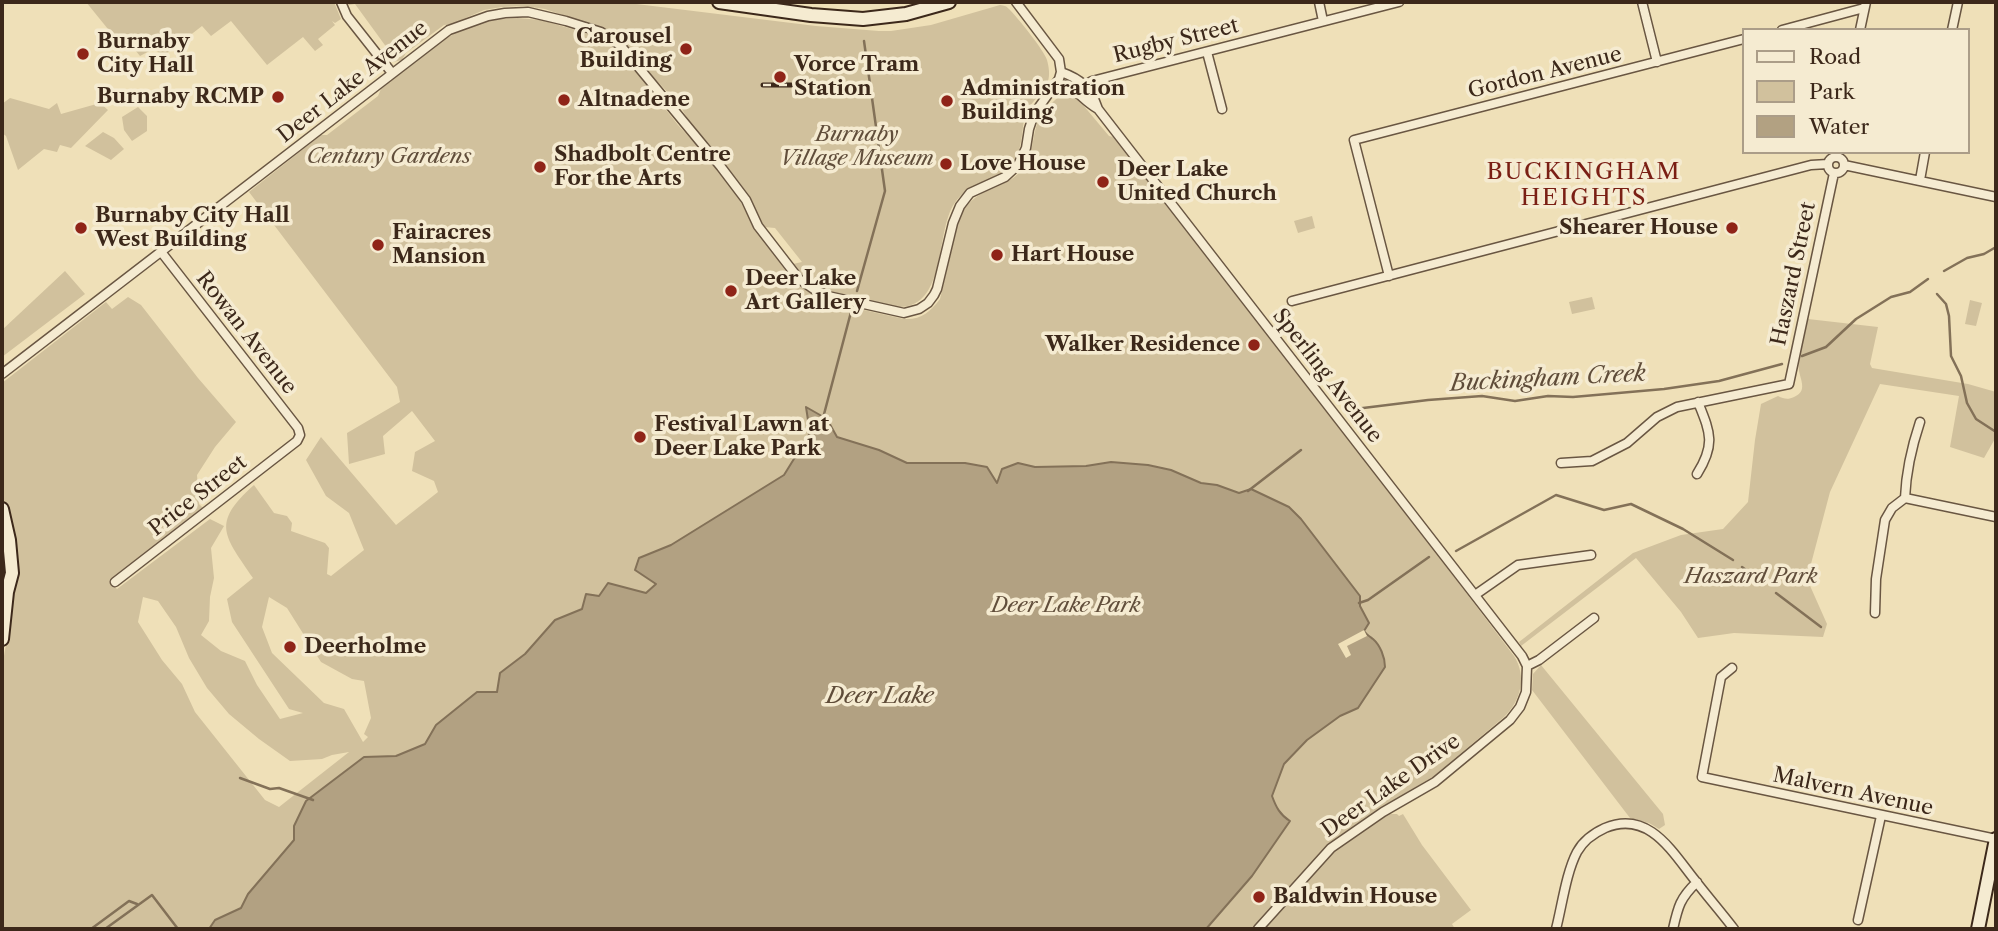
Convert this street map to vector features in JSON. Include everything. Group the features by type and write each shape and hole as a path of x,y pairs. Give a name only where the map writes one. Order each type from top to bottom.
{"main road":[{"path":"719,2 811,15 863,19 906,14 943,3"},
{"path":"2,509 9,540 12,573 4,587 2,639"},
{"path":"1978,929 1996,839"}],"street":[{"path":"341,2 347,16 392,73"},
{"path":"1016,2 1056,54 1060,72 1077,78 1085,85"},
{"path":"1319,2 1323,21"},
{"name":"Rugby Street","path":"1085,85 1103,78 1399,2"},
{"path":"1642,2 1657,62"},
{"path":"1952,28 1958,2"},
{"path":"1789,28 1865,5 1860,28"},
{"name":"Deer Lake Avenue","path":"2,374 445,33 464,23 488,16 528,12 601,32 613,39 629,53 680,120 721,167 746,200 758,226 799,279 828,296 904,313 919,309 931,300 937,289 953,223 960,206 970,194 1005,177 1018,165 1026,148 1034,114 1057,83 1060,72"},
{"name":"Gordon Avenue","path":"1389,276 1354,140 1742,40"},
{"path":"1208,52 1222,109"},
{"name":"Sperling Avenue","path":"1057,83 1072,87 1086,102 1098,109"},
{"name":"Sperling Avenue","path":"1085,85 1094,97 1098,109 1522,656 1527,666"},
{"path":"1920,180 1926,154"},
{"path":"1837,155 1844,165 1841,172 1834,173 1828,164 1837,155"},
{"path":"1292,301 1811,165 1828,164"},
{"path":"1844,165 1996,197"},
{"name":"Haszard Street","path":"1698,402 1789,384 1834,173"},
{"name":"Rowan Avenue","path":"162,253 298,428 300,435"},
{"path":"1562,464 1592,461 1627,443 1657,417 1677,407 1698,402 1709,429 1708,456 1697,474"},
{"path":"1906,498 1920,422"},
{"name":"Price Street","path":"115,582 297,441 300,435"},
{"path":"1875,614 1876,579 1885,520 1892,508 1906,498 1996,517"},
{"path":"1475,595 1518,565 1591,555"},
{"path":"1527,666 1539,660 1594,618"},
{"name":"Deer Lake Drive","path":"1258,929 1331,848 1383,812 1435,782 1510,720 1524,699 1527,666"},
{"name":"Malvern Avenue","path":"1732,668 1721,677 1702,778 1996,839"},
{"path":"1858,920 1881,816"},
{"path":"1556,929 1578,850 1601,830 1629,824 1644,828 1662,838 1734,929"},
{"path":"1672,929 1678,905 1697,882"}],"green space":[{"path":"86,2 334,2 341,19 335,23 332,21 335,25 318,39 323,45 315,51 303,37 267,65 231,21 211,36 202,26 162,57 155,48 140,56 131,45 125,50"},
{"name":"Burnaby Village Museum","path":"346,2 620,2 879,31 931,25 1000,5 1006,6 1013,13 1041,49 1047,60 1049,76 1046,86 1027,111 1020,146 1013,162 999,174 975,185 954,204 948,217 937,267 925,295 914,304 894,307 826,290 802,273 793,264 802,262 775,228 764,227 749,195 690,123 679,104 631,49 612,32 545,9 502,7 484,10 444,25 406,53 402,60 393,62 385,58 383,52 387,48 355,4 349,5"},
{"name":"Deer Lake Park","path":"518,18 541,20 596,36 619,50 738,197 753,226 788,274 801,287 828,302 904,319 925,314 940,299 959,219 965,208 973,199 1018,174 1029,156 1040,116 1061,96 1073,93 1109,136 1113,137 1432,548 1437,550 1439,557 1514,656 1521,680 1515,704 1504,717 1434,776 1393,801 1325,851 1254,929 2,929 2,667 13,605 14,579 10,518 2,494 2,383 106,302 112,309 128,297 141,305 236,422 197,475 199,504 203,508 113,579 117,585 115,587 117,589 210,519 224,526 211,548 214,578 209,621 201,635 221,651 245,661 257,685 280,719 303,713 289,709 232,622 227,599 253,578 229,540 227,520 231,510 254,485 274,513 287,516 292,523 291,531 325,543 329,548 327,574 331,576 364,550 349,513 326,496 306,460 321,437 396,525 438,492 434,481 412,471 415,452 435,441 412,411 383,436 385,454 349,464 347,433 400,402 397,387 249,192 321,135 327,135 378,96 381,89 416,60 453,34 480,22","holes":["143,597 158,601 176,627 189,658 207,688 229,714 259,739 290,761 322,759 349,752 279,807 265,800 195,712 182,684 162,660 138,622","269,597 287,608 321,662 352,679 364,681 371,718 364,734 368,737 363,742 344,709 324,703 272,653 262,627"]},
{"path":"10,98 49,109 57,103 61,114 100,103 108,110 71,148 60,145 57,152 44,149 18,170 6,136 2,133 2,104"},
{"path":"138,107 147,116 147,131 132,141 124,130 122,117"},
{"path":"103,132 114,138 124,149 111,160 85,146"},
{"path":"1312,216 1315,228 1298,233 1294,221"},
{"path":"65,271 85,294 2,357 2,330"},
{"path":"1592,297 1595,309 1572,314 1569,302"},
{"path":"1970,300 1982,303 1976,326 1965,324"},
{"name":"Haszard Park","path":"1808,319 1878,327 1870,364 1872,368 1968,384 1996,392 1996,437 1984,458 1950,447 1959,396 1880,384 1830,492 1807,579 1827,624 1823,637 1734,633 1698,638 1681,612 1636,558 1521,646 1519,642 1633,553 1681,535 1723,529 1748,502 1761,404 1778,396 1792,398 1802,390 1799,363"},
{"path":"1541,665 1663,814 1665,825 1659,829 1630,818 1532,690 1533,674"},
{"path":"1389,814 1403,814 1422,845 1471,910 1452,924 1455,929 1264,929 1326,856"}],"water":[{"name":"Deer Lake","path":"806,407 827,419 837,437 879,450 907,463 965,463 987,467 997,483 1002,469 1018,463 1035,467 1086,466 1111,462 1148,465 1239,493 1251,489 1289,507 1301,519 1360,596 1360,606 1369,623 1364,631 1380,648 1385,667 1358,708 1340,716 1307,740 1284,764 1272,796 1279,810 1290,821 1252,876 1206,929 209,929 215,920 241,908 248,894 294,840 294,826 306,801 364,757 396,756 425,744 436,725 477,692 497,692 500,673 525,654 555,620 582,609 586,594 599,596 608,583 646,593 656,584 635,570 639,558 671,545 784,475 810,433"}],"pier":[{"path":"1364,630 1367,636 1347,646 1351,655 1346,658 1338,644"}],"waterway":[{"path":"857,291 885,191 864,41"},
{"name":"Buckingham Creek","path":"1944,271 1967,258 1984,254 1996,247"},
{"name":"Buckingham Creek","path":"1802,356 1826,347 1856,319 1891,297 1910,292 1928,279"},
{"path":"1937,294 1946,304 1951,356 1961,376 1967,403 1976,419 1996,432"},
{"path":"823,418 851,312"},
{"name":"Buckingham Creek","path":"1355,409 1482,396 1515,401 1548,396 1573,397 1664,389 1719,381 1782,364"},
{"name":"Buckingham Creek","path":"1248,491 1301,450"},
{"path":"1456,551 1556,495 1604,510 1631,504 1683,529 1733,560"},
{"path":"1359,603 1368,600 1429,557"},
{"path":"1742,567 1765,584"},
{"path":"1776,593 1821,627"},
{"path":"240,778 313,800"},
{"path":"105,929 152,895 178,929"},
{"path":"91,929 129,901 137,904"}],"railway":[{"path":"763,85 791,85"}],"place":[{"name":"Carousel Building","path":"686,49"},
{"name":"Burnaby City Hall","path":"83,54"},
{"name":"Vorce Tram Station","path":"780,77"},
{"name":"Burnaby RCMP","path":"278,97"},
{"name":"Altnadene","path":"564,100"},
{"name":"Administration Building","path":"947,101"},
{"name":"Love House","path":"946,164"},
{"name":"Shadbolt Centre For the Arts","path":"540,167"},
{"name":"Deer Lake United Church","path":"1103,182"},
{"name":"Burnaby City Hall West Building","path":"81,228"},
{"name":"Shearer House","path":"1732,228"},
{"name":"Fairacres Mansion","path":"378,245"},
{"name":"Hart House","path":"997,255"},
{"name":"Deer Lake Art Gallery","path":"731,291"},
{"name":"Walker Residence","path":"1254,345"},
{"name":"Festival Lawn at Deer Lake Park","path":"640,437"},
{"name":"Deerholme","path":"290,647"},
{"name":"Baldwin House","path":"1259,897"}],"district":[{"name":"BUCKINGHAM HEIGHTS","path":"1584,185"}],"park label":[{"name":"Century Gardens","path":"389,157"}]}
